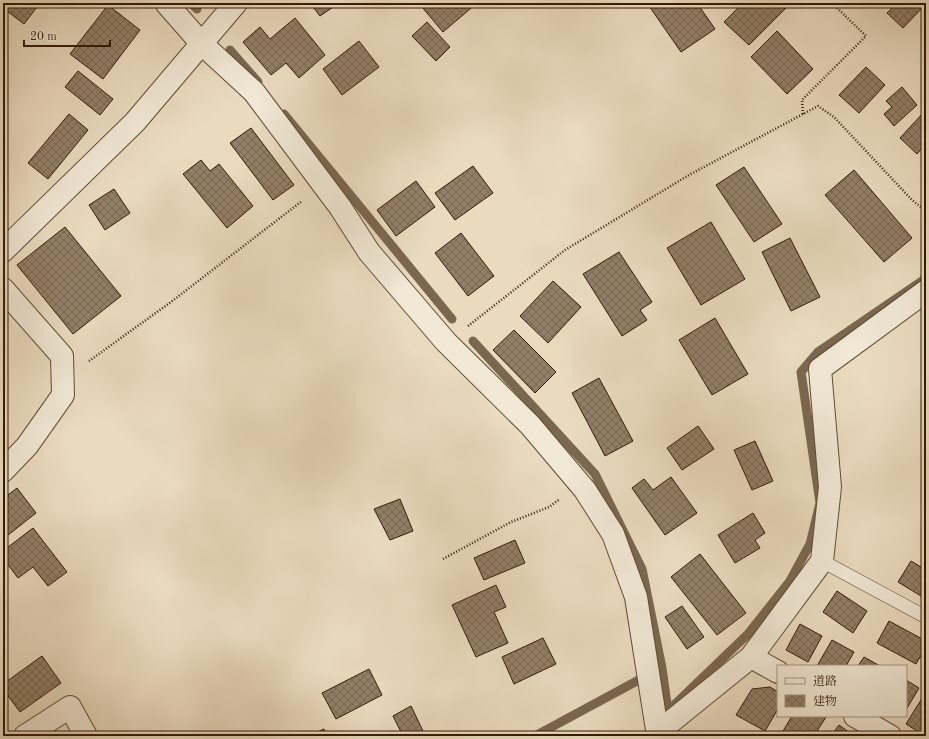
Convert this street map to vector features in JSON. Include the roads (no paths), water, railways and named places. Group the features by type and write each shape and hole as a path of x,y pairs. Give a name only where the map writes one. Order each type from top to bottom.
{"street":[{"path":"166,3 202,44 254,92 340,207 369,252 446,342 530,425 580,484 613,534 636,597 658,734"},
{"path":"3,251 135,122 236,3"},
{"path":"3,289 62,356 63,375 63,394 27,446 3,471"},
{"path":"658,734 751,657 822,561 830,487 820,369 926,291"},
{"path":"751,657 777,671"},
{"path":"25,736 70,706 86,736"},
{"path":"856,717 890,736"}],"lane":[{"path":"822,561 926,617"}],"waterway":[{"path":"191,3 197,9"},
{"path":"230,50 258,82"},
{"path":"284,114 452,319"},
{"path":"473,341 595,474 642,569 662,668 668,711 748,634 790,581 810,544 820,503 801,372 818,352 925,279 926,270"},
{"path":"535,736 648,675"}]}
